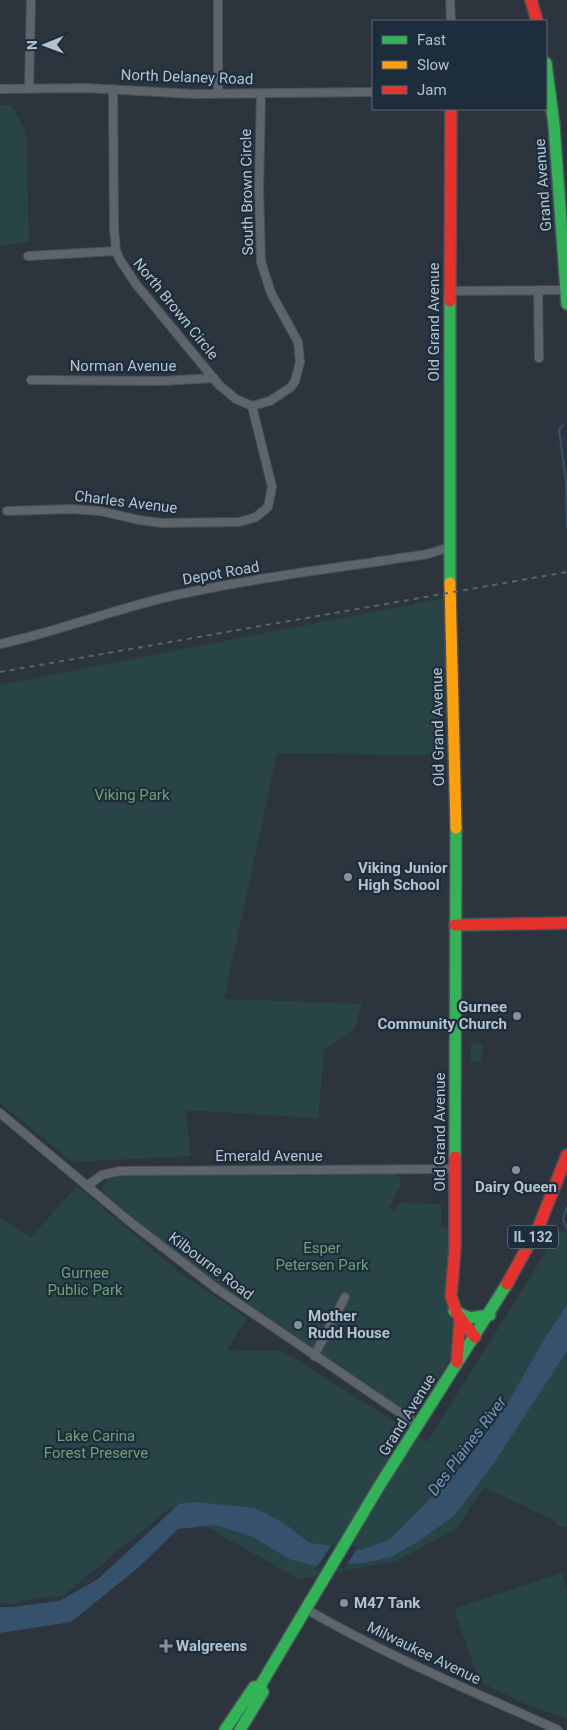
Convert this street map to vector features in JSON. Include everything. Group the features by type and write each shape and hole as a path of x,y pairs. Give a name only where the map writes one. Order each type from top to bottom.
{"street":[{"path":"30,0 30,88"},
{"path":"218,0 218,93"},
{"path":"450,0 450,20"},
{"path":"531,0 537,20"},
{"name":"Grand Avenue","path":"547,71 554,125 567,304"},
{"name":"North Delaney Road","path":"0,89 113,89 218,93 372,92"},
{"name":"North Brown Circle","path":"113,89 116,251 136,284 214,378 236,399 252,406"},
{"name":"South Brown Circle","path":"252,406 270,401 291,387 296,381 300,362 300,351 295,333 271,292 261,262 259,188 260,93"},
{"name":"Old Grand Avenue","path":"451,110 450,547 456,845 455,1248 451,1296 457,1316 457,1364"},
{"path":"28,256 116,251"},
{"path":"538,290 539,358"},
{"path":"450,291 567,290"},
{"name":"Norman Avenue","path":"31,380 162,381 214,378"},
{"name":"Charles Avenue","path":"7,511 71,509 100,511 162,523 222,523 251,519 268,507 272,487 252,406"},
{"name":"Depot Road","path":"0,644 51,632 142,604 190,592 428,554 450,547"},
{"path":"455,925 567,923"},
{"name":"Kilbourne Road","path":"0,1113 87,1186 217,1289 418,1425"},
{"name":"Grand Avenue","path":"225,1730 254,1687 260,1686 418,1425 490,1315 524,1257 547,1207 567,1155"},
{"name":"Emerald Avenue","path":"87,1186 102,1175 119,1171 455,1169"},
{"path":"314,1356 345,1297"},
{"path":"457,1316 470,1318 490,1315"},
{"path":"457,1316 475,1337"},
{"name":"Milwaukee Avenue","path":"306,1609 332,1624 558,1730"},
{"name":"Grand Avenue","path":"240,1730 263,1692 260,1686"},
{"name":"Milwaukee Avenue","path":"531,1718 541,1730"}],"green space":[{"path":"0,105 11,105 26,132 29,242 0,246"},
{"name":"Viking Park","path":"445,598 446,755 277,753 224,999 362,1004 353,1031 324,1050 318,1118 185,1110 191,1156 72,1162 0,1103 0,685"},
{"path":"482,1043 482,1062 471,1062 471,1044"},
{"name":"Esper Petersen Park","path":"394,1173 400,1178 400,1185 389,1207 395,1211 399,1203 441,1204 441,1226 448,1228 451,1232 447,1302 455,1321 455,1352 419,1407 408,1410 398,1406 203,1274 107,1196 102,1188 108,1177 136,1174"},
{"name":"Lake Carina Forest Preserve","path":"77,1186 181,1274 247,1318 227,1350 282,1351 427,1442 557,1234 567,1230 567,1527 556,1526 555,1521 484,1487 457,1528 397,1561 299,1579 171,1507 63,1596 36,1598 11,1604 0,1603 0,1218 31,1237"},
{"path":"562,1573 567,1592 567,1719 523,1703 480,1682 455,1613 457,1608"}],"water":[{"path":"567,1305 567,1351 492,1466 454,1516 419,1541 391,1557 365,1563 314,1566 289,1559 253,1537 216,1525 178,1529 139,1567 71,1622 0,1633 0,1607 59,1601 98,1579 179,1504 195,1502 255,1508 284,1523 310,1543 361,1550 389,1540 465,1463 510,1399 543,1341"}],"pier":[{"path":"332,1544 358,1547 345,1568 316,1569"}],"waterway":[{"path":"563,425 559,430 566,481 567,527"},
{"path":"567,1207 563,1219 567,1229"}],"railway":[{"path":"0,672 567,572"}],"traffic: fast":[{"path":"547,71 554,125 567,304"},
{"path":"450,301 450,583"},
{"path":"455,1157 456,828"},
{"path":"240,1730 263,1692 260,1686 378,1488 507,1284"},
{"path":"454,1311 470,1318 490,1315"},
{"path":"225,1730 254,1687 260,1686"}],"traffic: slow":[{"path":"450,583 456,828"}],"traffic: jam":[{"path":"531,0 537,20"},
{"path":"450,301 451,110"},
{"path":"455,925 567,923"},
{"path":"507,1284 539,1226 567,1155"},
{"path":"455,1157 455,1248 451,1296 457,1314 475,1337"},
{"path":"457,1362 460,1320"}],"place":[{"name":"Viking Junior High School","path":"348,877"},
{"name":"Gurnee Community Church","path":"517,1016"},
{"name":"Dairy Queen","path":"516,1170"},
{"name":"Mother Rudd House","path":"298,1325"},
{"name":"M47 Tank","path":"344,1603"},
{"name":"Walgreens","path":"166,1646"}],"park label":[{"name":"Gurnee Public Park","path":"85,1282"}],"water label":[{"name":"Des Plaines River","path":"467,1446"}]}
